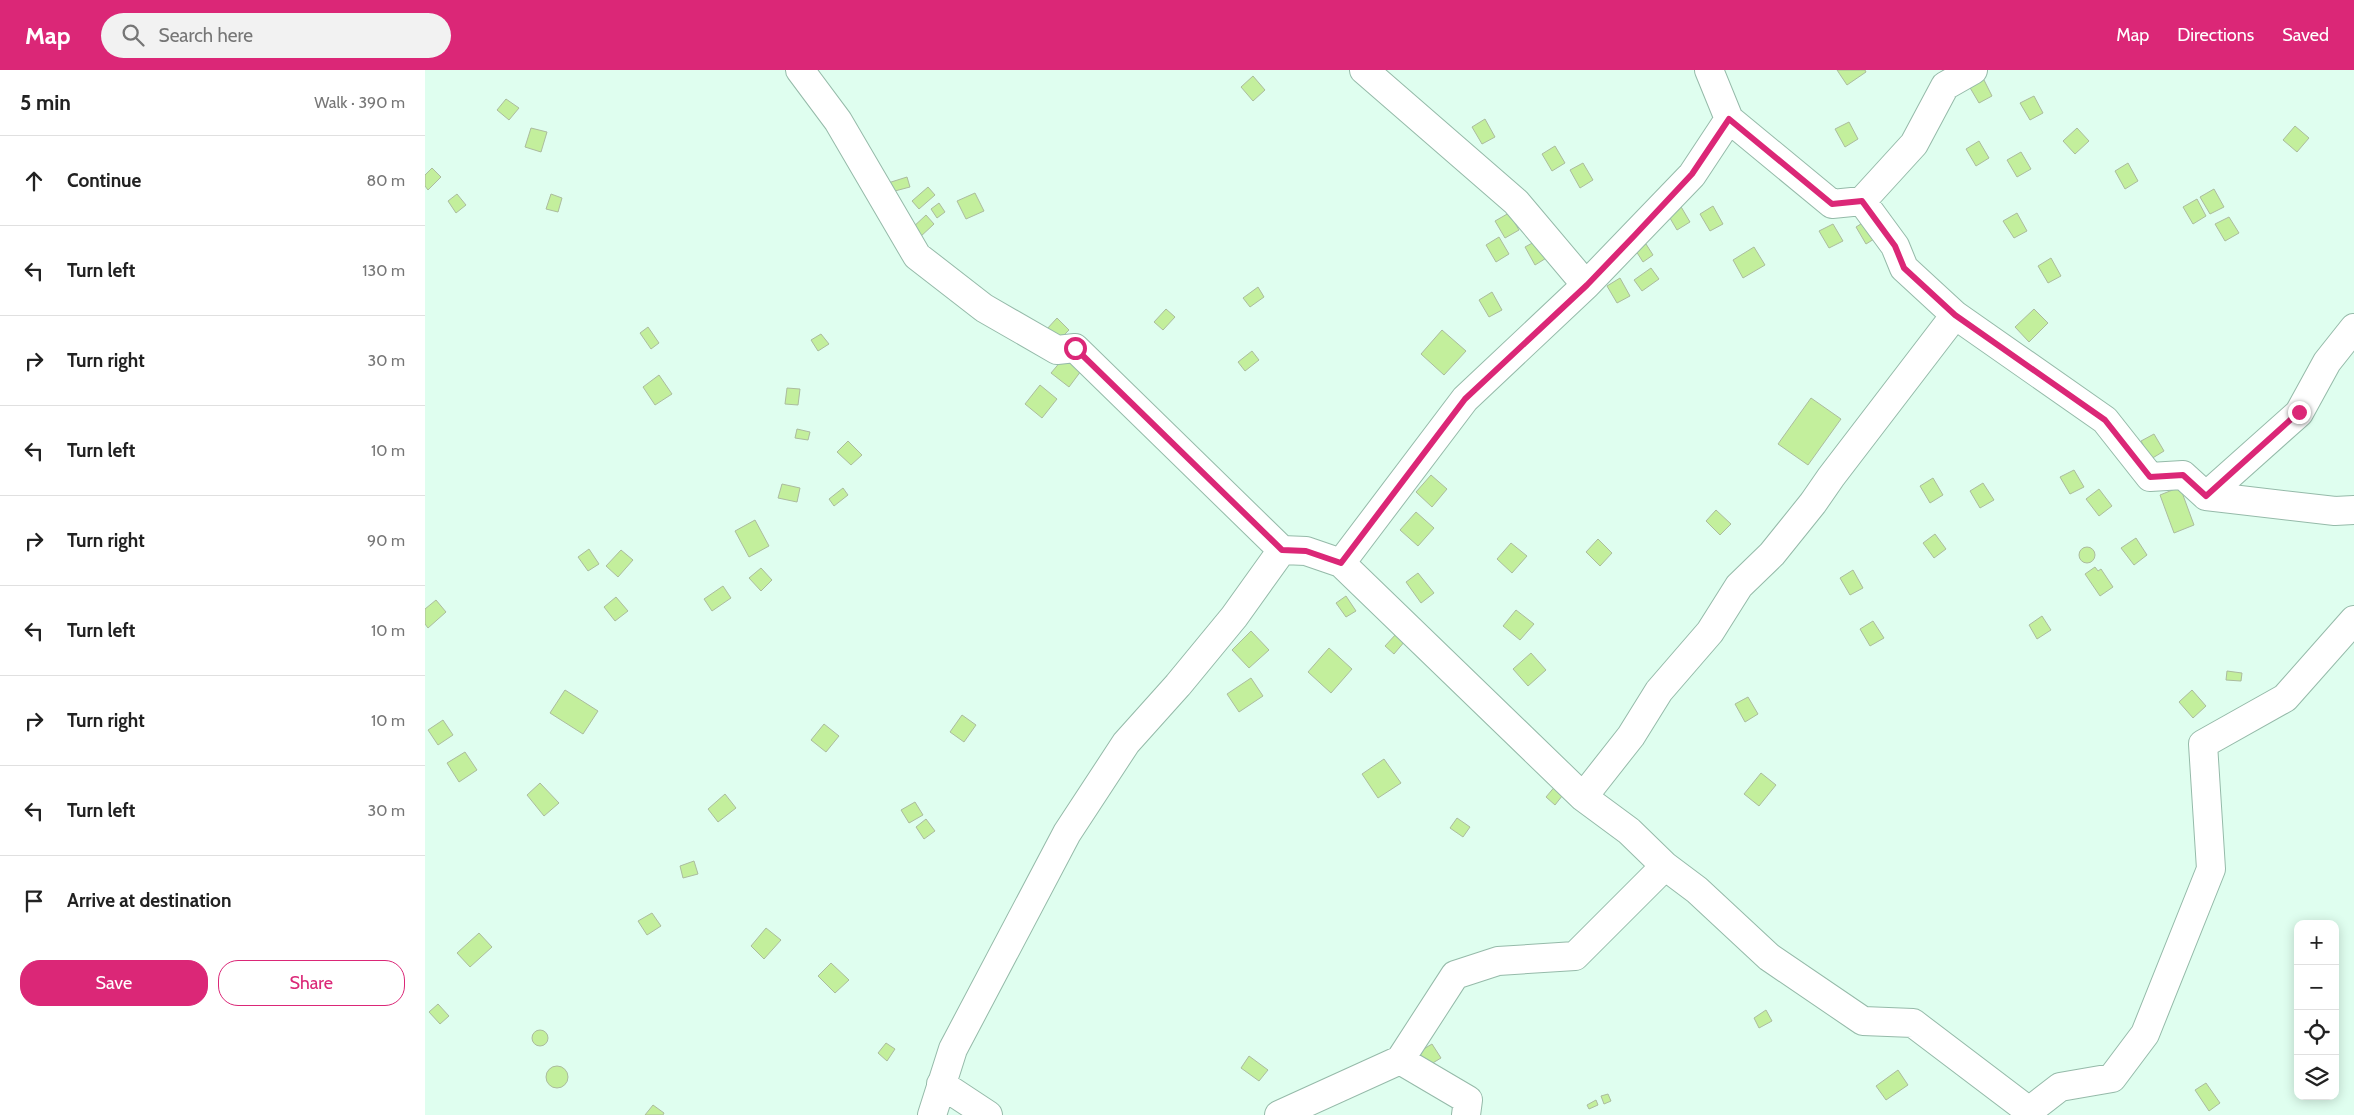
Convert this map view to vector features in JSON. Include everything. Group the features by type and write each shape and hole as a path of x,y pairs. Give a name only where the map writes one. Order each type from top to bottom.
{"street":[{"path":"800,70 838,121 917,256 984,308 1057,350 1075,348 1282,550 1306,551 1341,563 1583,797 1629,831 1665,866 1697,890 1769,956 1863,1021 1913,1023 2030,1114 2060,1087 2112,1078 2145,1034 2211,869 2203,744 2285,698 2354,620"},
{"path":"1364,70 1516,202 1587,285"},
{"path":"1709,70 1729,119 1832,204 1862,201 1913,144 1945,86 1973,70"},
{"path":"1341,563 1465,399 1587,285 1692,174 1729,119"},
{"path":"1862,201 1895,246 1904,268 1955,315 2105,420 2150,477 2183,475 2206,496 2335,512 2354,510"},
{"path":"1583,797 1631,736 1659,691 1710,632 1739,586 1772,554 1813,503 1955,315"},
{"path":"2206,496 2299,412 2327,362 2354,328"},
{"path":"933,1115 953,1048 1067,833 1126,743 1178,685 1234,617 1282,550"},
{"path":"1279,1115 1400,1060 1455,975 1498,961 1575,956 1665,866"},
{"path":"1400,1060 1468,1100 1466,1115"},
{"path":"941,1084 988,1115"}],"building":[{"path":"1837,70 1865,70 1866,72 1847,85"},
{"path":"1253,76 1265,90 1253,101 1241,87"},
{"path":"1983,78 1992,96 1979,103 1969,86"},
{"path":"2034,96 2043,113 2030,120 2020,103"},
{"path":"506,99 519,108 509,120 497,110"},
{"path":"1485,119 1495,137 1482,144 1472,127"},
{"path":"1849,122 1858,139 1845,147 1835,129"},
{"path":"2295,126 2309,138 2297,152 2283,140"},
{"path":"531,128 547,132 541,152 525,147"},
{"path":"2077,128 2089,141 2075,154 2063,141"},
{"path":"1979,141 1989,158 1976,166 1966,149"},
{"path":"1555,146 1565,163 1552,171 1542,154"},
{"path":"2021,152 2031,169 2017,177 2007,160"},
{"path":"1583,163 1593,180 1580,188 1570,170"},
{"path":"2128,163 2138,181 2125,189 2115,171"},
{"path":"432,168 441,177 428,190 425,186 425,175"},
{"path":"907,177 910,187 891,192 888,183"},
{"path":"928,187 935,195 919,209 912,201"},
{"path":"2214,189 2224,207 2210,214 2200,197"},
{"path":"975,193 984,211 966,219 957,201"},
{"path":"457,194 466,205 456,213 448,201"},
{"path":"551,194 562,198 558,212 546,209"},
{"path":"2197,199 2206,216 2193,224 2183,207"},
{"path":"939,203 945,212 937,218 931,209"},
{"path":"1680,205 1690,222 1677,230 1667,213"},
{"path":"1713,206 1723,224 1710,231 1700,214"},
{"path":"1509,213 1519,230 1505,238 1495,221"},
{"path":"2017,213 2027,231 2014,238 2003,221"},
{"path":"926,215 934,224 919,238 911,229"},
{"path":"2229,217 2239,233 2225,241 2215,224"},
{"path":"1869,219 1879,236 1866,244 1856,227"},
{"path":"1833,224 1843,241 1829,248 1819,231"},
{"path":"1499,237 1509,254 1496,262 1486,245"},
{"path":"1538,240 1548,257 1535,265 1525,247"},
{"path":"1646,244 1653,255 1643,262 1636,251"},
{"path":"1754,247 1765,265 1743,278 1733,260"},
{"path":"2051,258 2061,276 2048,283 2038,266"},
{"path":"1651,268 1659,279 1642,291 1634,280"},
{"path":"1620,278 1630,296 1617,303 1607,286"},
{"path":"1258,287 1264,297 1250,307 1243,298"},
{"path":"1492,292 1502,310 1489,317 1479,300"},
{"path":"1166,309 1175,317 1163,330 1154,322"},
{"path":"2034,309 2048,323 2029,342 2015,327"},
{"path":"1057,318 1069,330 1057,342 1046,330"},
{"path":"648,327 659,343 651,349 640,333"},
{"path":"1442,330 1466,351 1444,375 1421,354"},
{"path":"821,334 829,344 818,351 811,340"},
{"path":"1252,351 1259,360 1245,371 1238,362"},
{"path":"1067,354 1084,367 1069,387 1051,373"},
{"path":"659,375 672,394 655,405 643,387"},
{"path":"1040,385 1057,399 1042,418 1025,404"},
{"path":"787,388 800,389 798,405 785,404"},
{"path":"1811,398 1841,419 1808,465 1778,444"},
{"path":"797,429 810,432 808,440 795,438"},
{"path":"2154,434 2164,451 2151,459 2141,441"},
{"path":"848,441 862,455 851,465 837,452"},
{"path":"2074,470 2084,487 2070,494 2060,477"},
{"path":"1431,475 1447,489 1432,507 1416,492"},
{"path":"1933,478 1943,495 1930,503 1920,486"},
{"path":"1983,483 1994,500 1980,508 1970,491"},
{"path":"782,484 800,488 797,502 778,498"},
{"path":"2180,487 2194,525 2174,533 2160,495"},
{"path":"843,488 848,495 834,506 829,499"},
{"path":"2099,489 2112,506 2099,516 2086,499"},
{"path":"1716,510 1731,524 1720,535 1706,521"},
{"path":"1416,512 1434,528 1418,546 1400,530"},
{"path":"755,520 769,546 749,557 735,531"},
{"path":"1935,534 1946,549 1934,558 1923,543"},
{"path":"2136,538 2147,555 2134,565 2121,548"},
{"path":"1598,539 1612,553 1600,566 1586,552"},
{"path":"1511,543 1527,556 1512,573 1497,559"},
{"path":"2087,547 2093,549 2095,555 2093,561 2087,563 2081,561 2079,555 2081,549"},
{"path":"589,549 599,564 588,571 578,557"},
{"path":"621,550 633,560 618,577 606,566"},
{"path":"2095,567 2098,571 2101,569 2113,587 2100,596 2085,574"},
{"path":"761,568 772,580 761,591 749,578"},
{"path":"1853,570 1863,588 1850,595 1840,578"},
{"path":"1418,573 1434,593 1421,603 1406,582"},
{"path":"723,586 731,598 712,611 704,599"},
{"path":"1346,596 1356,611 1346,617 1336,603"},
{"path":"616,597 628,611 615,621 604,607"},
{"path":"436,600 446,612 428,628 425,624 425,609"},
{"path":"1516,610 1534,624 1520,640 1503,626"},
{"path":"2042,616 2051,630 2037,639 2029,625"},
{"path":"1873,621 1884,638 1870,646 1860,629"},
{"path":"1251,631 1269,650 1249,668 1232,650"},
{"path":"1397,633 1405,641 1394,654 1385,646"},
{"path":"1329,648 1352,669 1331,693 1308,672"},
{"path":"1531,653 1546,670 1528,686 1513,669"},
{"path":"2227,671 2242,673 2241,681 2226,680"},
{"path":"1251,678 1263,696 1239,712 1227,694"},
{"path":"565,690 598,711 583,734 550,713"},
{"path":"2192,690 2206,706 2193,718 2179,702"},
{"path":"1748,697 1758,714 1745,722 1735,704"},
{"path":"962,715 976,725 964,742 950,732"},
{"path":"443,720 453,735 438,745 428,730"},
{"path":"824,724 839,736 826,752 811,740"},
{"path":"465,752 477,770 459,782 447,763"},
{"path":"1384,759 1401,783 1378,798 1362,774"},
{"path":"1761,773 1776,785 1759,806 1744,794"},
{"path":"540,783 559,803 544,816 527,795"},
{"path":"1557,784 1566,791 1555,805 1546,797"},
{"path":"725,794 736,808 718,822 708,809"},
{"path":"915,802 923,815 909,823 901,810"},
{"path":"1457,818 1470,827 1463,837 1450,828"},
{"path":"926,819 935,831 924,839 916,827"},
{"path":"694,861 698,874 683,878 680,866"},
{"path":"652,913 661,926 647,935 638,921"},
{"path":"766,928 781,940 764,959 751,946"},
{"path":"479,933 492,947 470,967 457,953"},
{"path":"831,963 849,980 835,993 818,976"},
{"path":"438,1004 449,1016 440,1024 429,1012"},
{"path":"1766,1010 1772,1021 1759,1028 1754,1018"},
{"path":"537,1030 543,1030 548,1035 546,1044 537,1046 532,1041 532,1035"},
{"path":"886,1043 895,1049 887,1061 878,1053"},
{"path":"1432,1044 1441,1058 1426,1067 1417,1053"},
{"path":"1249,1056 1268,1070 1259,1081 1241,1068"},
{"path":"557,1066 565,1069 568,1077 565,1085 557,1088 549,1085 546,1077 549,1069"},
{"path":"1898,1070 1908,1085 1886,1100 1876,1086"},
{"path":"2206,1083 2220,1103 2209,1111 2195,1090"},
{"path":"1608,1094 1611,1101 1604,1104 1601,1096"},
{"path":"1596,1100 1598,1105 1589,1109 1587,1105"},
{"path":"653,1105 664,1113 663,1115 645,1115"}],"route":[{"path":"1075,348 1282,550 1306,551 1341,563 1465,399 1587,285 1634,236 1692,174 1729,119 1832,204 1862,201 1895,246 1904,268 1955,315 2105,420 2150,477 2183,475 2206,496 2299,412"}]}
